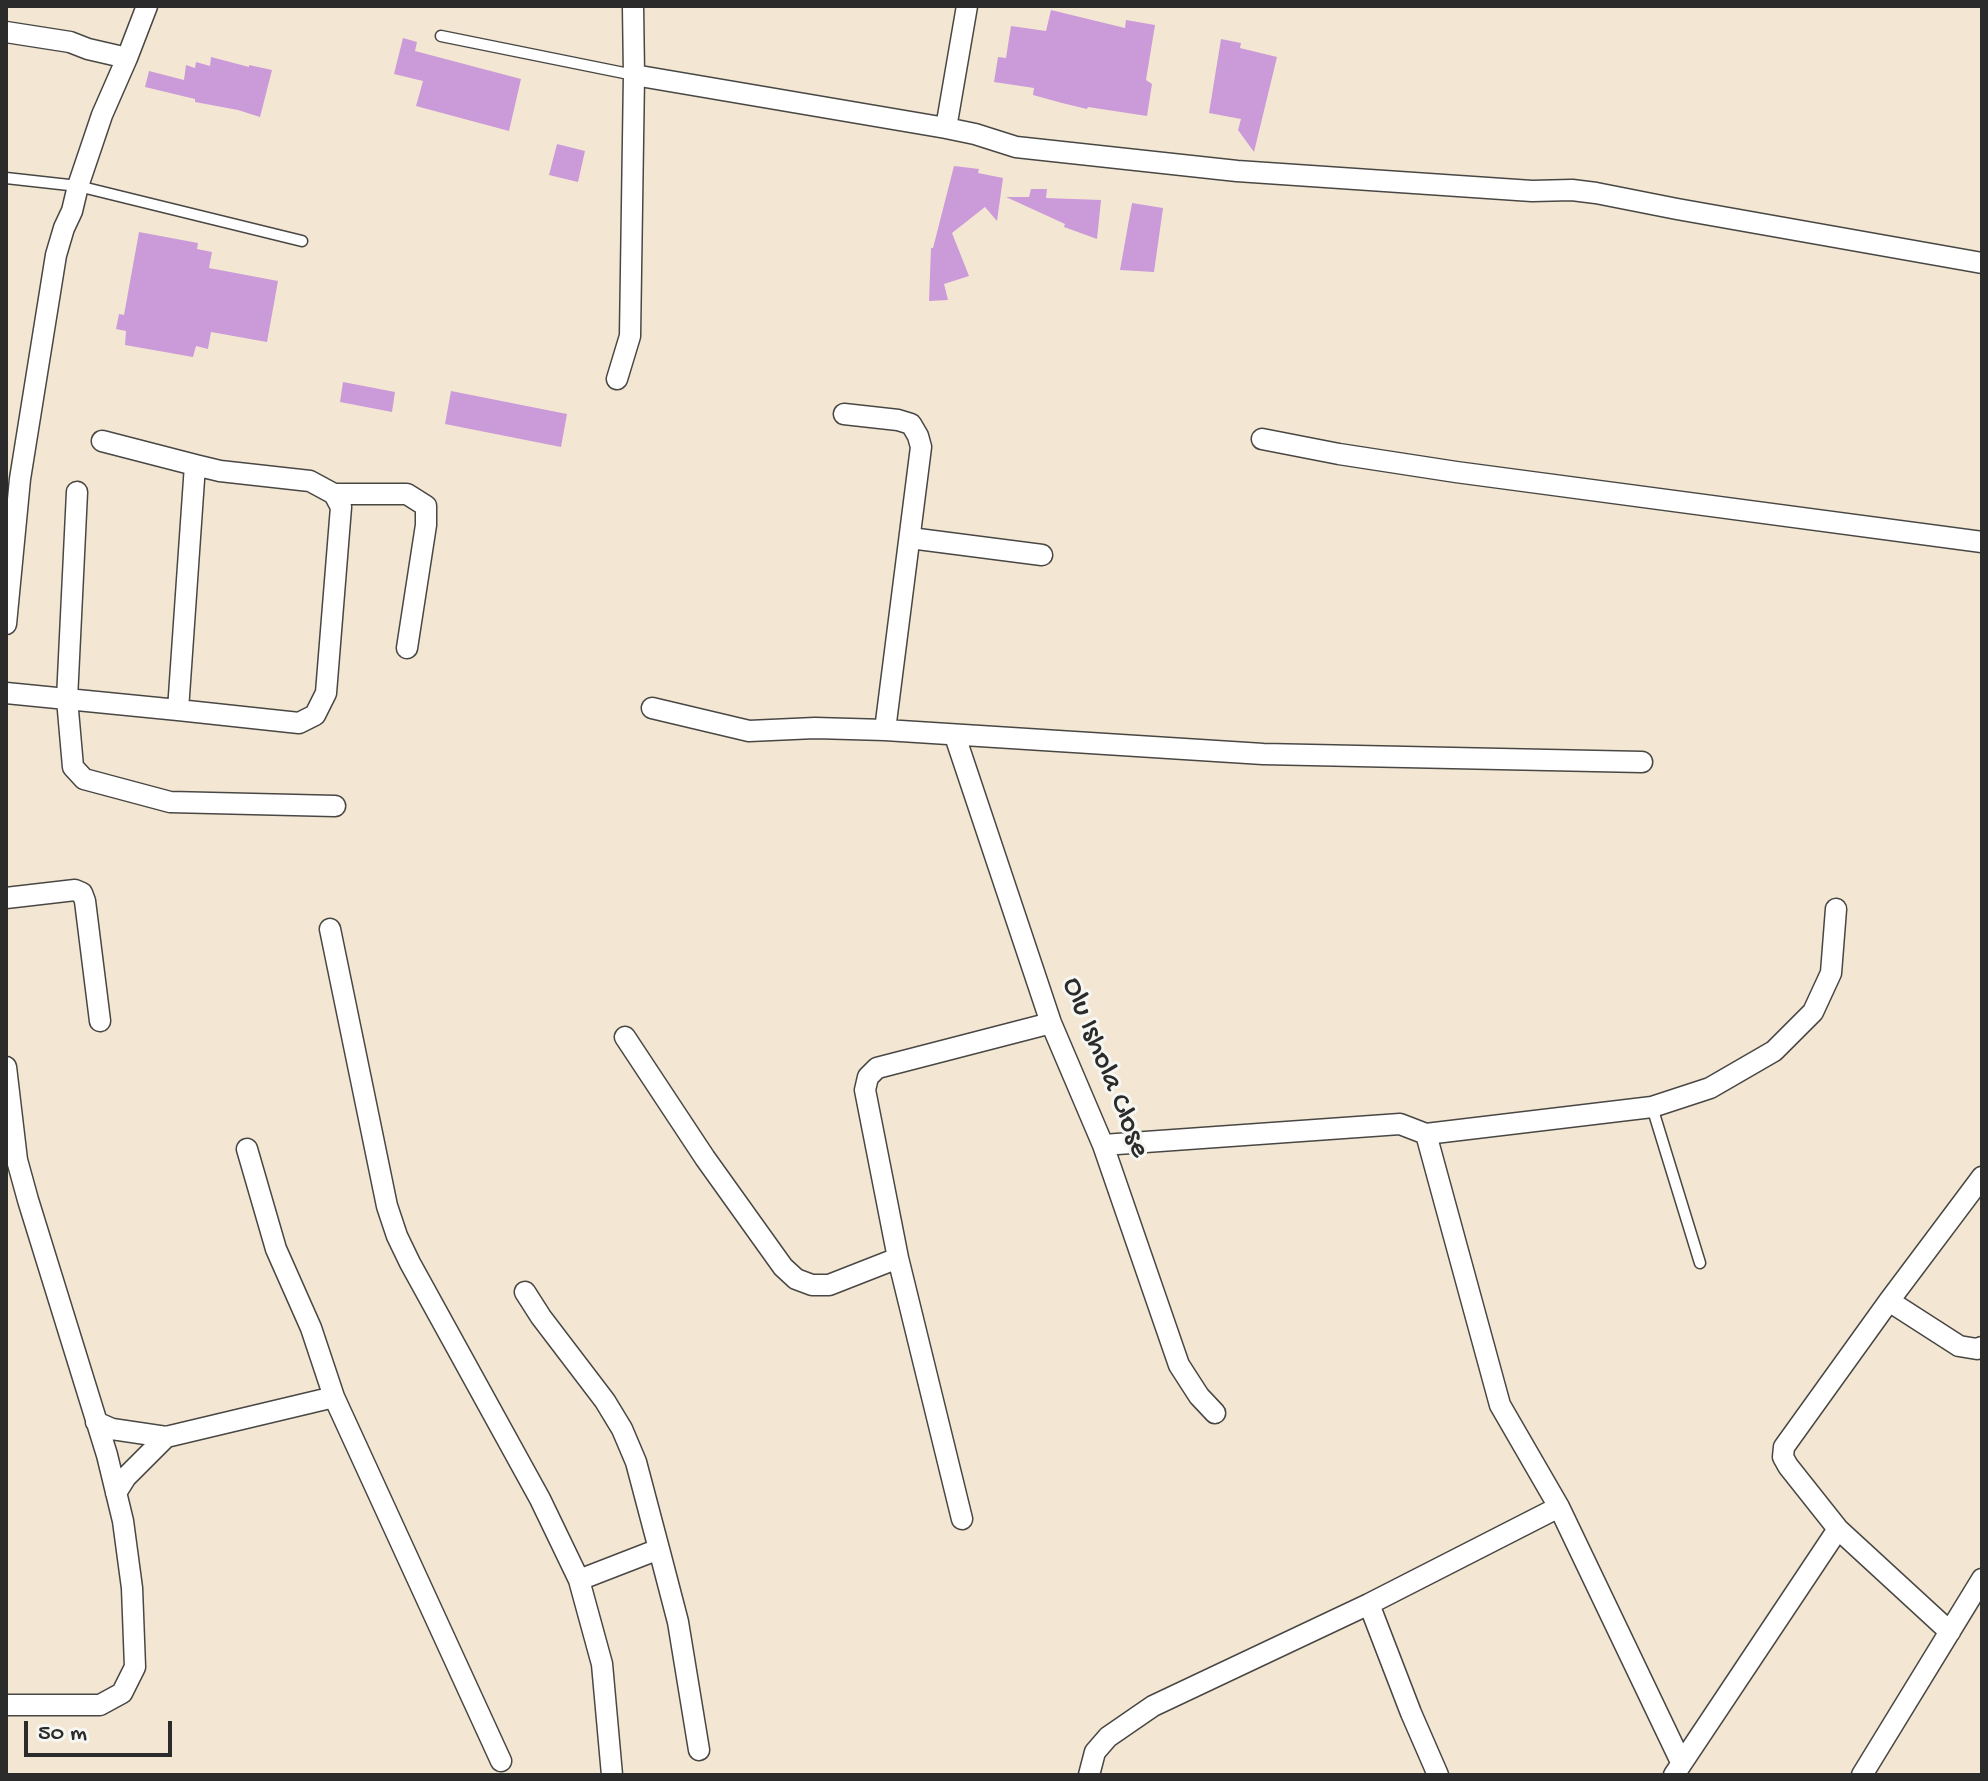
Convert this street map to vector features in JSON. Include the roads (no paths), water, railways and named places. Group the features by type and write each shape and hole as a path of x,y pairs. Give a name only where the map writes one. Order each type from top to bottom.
{"street":[{"path":"6,624 20,479 56,255 102,115 147,6"},
{"path":"617,379 630,336 633,6"},
{"path":"946,128 967,6"},
{"path":"6,32 70,42 127,58"},
{"path":"634,75 946,128 1016,147 1237,171 1532,191 1572,190 1982,263"},
{"path":"844,414 911,424 921,447 885,730"},
{"path":"1262,439 1470,474 1982,542"},
{"path":"102,441 220,471 310,481 334,494 407,494 426,506 426,525 407,648"},
{"path":"178,710 195,465"},
{"path":"77,492 67,699 73,767 84,779 170,802 335,806"},
{"path":"6,693 299,723 315,715 326,693 341,507 334,494"},
{"path":"910,538 1042,555"},
{"path":"652,708 749,731 815,728 885,730 1263,754 1642,762"},
{"name":"Olu Ishola Close","path":"955,736 1051,1023 1103,1145 1179,1365 1199,1396 1215,1413"},
{"path":"6,898 75,890 82,893 100,1021"},
{"path":"1103,1145 1400,1124 1426,1134 1652,1107 1710,1088 1774,1051 1813,1012 1831,973 1836,909"},
{"path":"330,929 387,1206 397,1236 540,1499 579,1580 602,1664 612,1775"},
{"path":"962,1519 898,1258 865,1090 868,1077 877,1068 1051,1023"},
{"path":"625,1037 705,1158 783,1267 796,1279 812,1285 829,1285 898,1258"},
{"path":"6,1075 12,1160 96,1422 123,1521 132,1588 135,1667 122,1693 100,1705 6,1705"},
{"path":"1426,1134 1500,1405 1559,1507 1678,1769"},
{"path":"247,1149 276,1249 311,1328 334,1397 501,1761"},
{"path":"1950,1632 1838,1529 1783,1457 1784,1447 1982,1177"},
{"path":"525,1292 605,1401 622,1429 636,1462 678,1622 699,1750"},
{"path":"1889,1301 1959,1346 1982,1347"},
{"path":"96,1422 121,1431 166,1437 334,1397"},
{"path":"116,1493 126,1477 166,1437"},
{"path":"1089,1775 1095,1752 1108,1737 1153,1706 1369,1604 1559,1507"},
{"path":"1678,1769 1838,1529"},
{"path":"579,1580 659,1549"},
{"path":"1862,1775 1981,1584"},
{"path":"1369,1604 1438,1775"}],"lane":[{"path":"441,36 634,75"},
{"path":"6,178 78,186 302,241"},
{"path":"1652,1107 1700,1263"}]}
